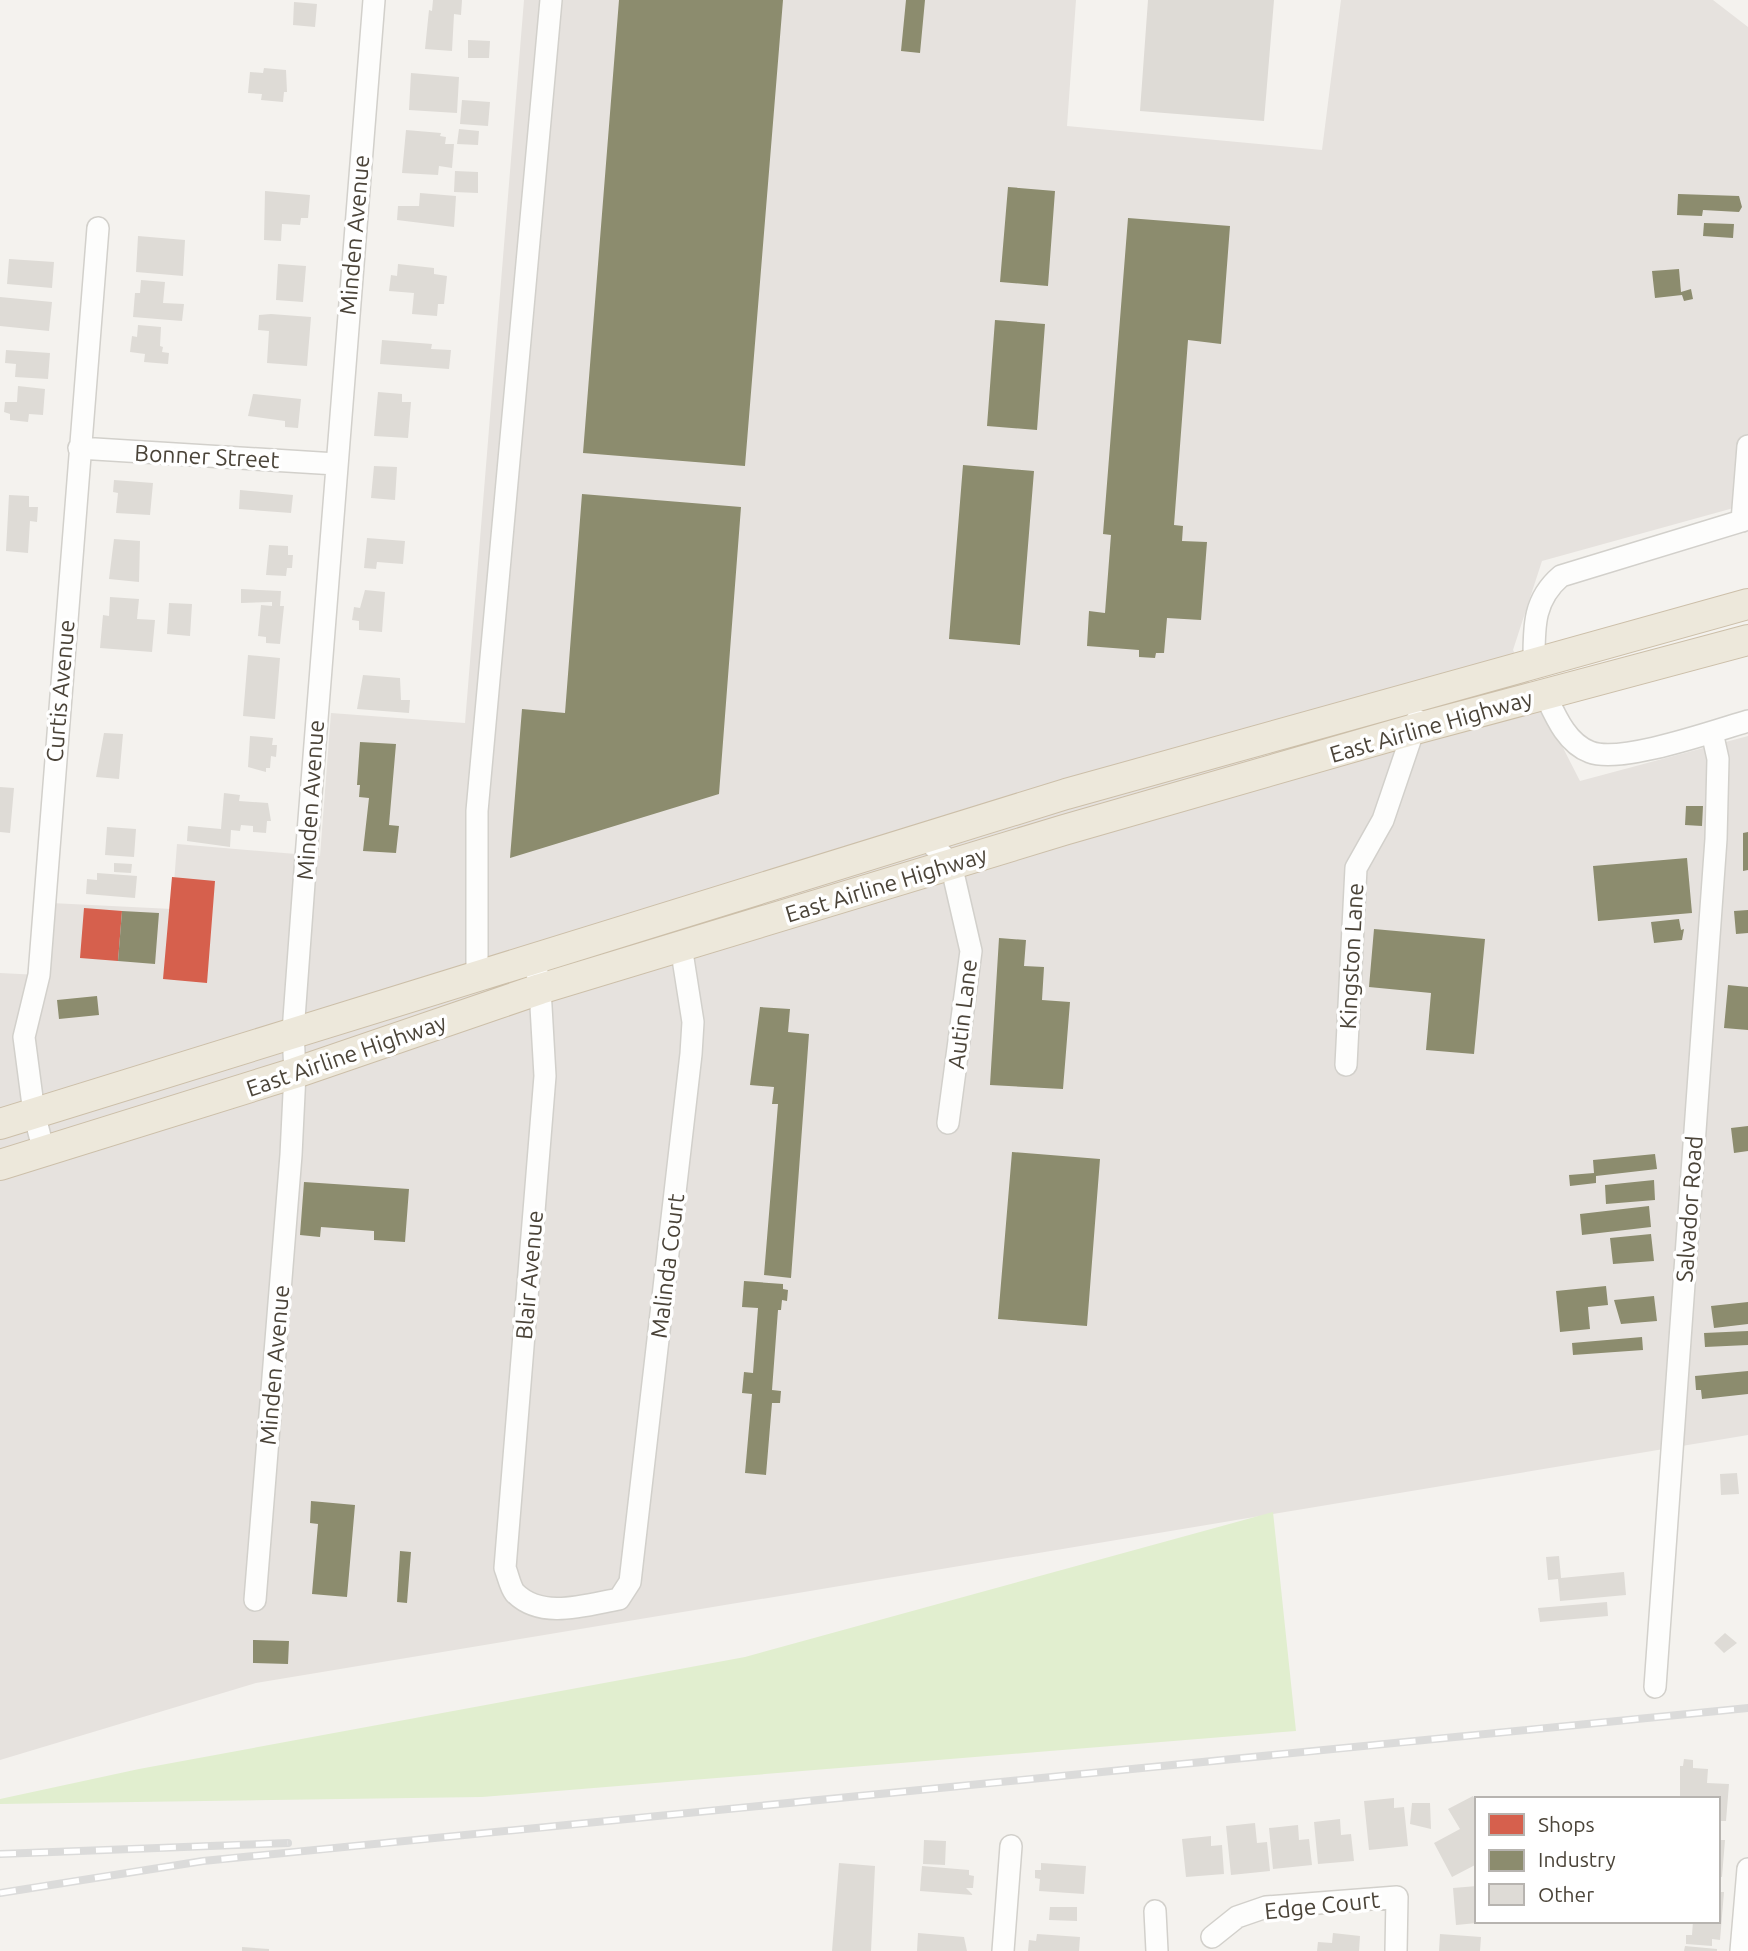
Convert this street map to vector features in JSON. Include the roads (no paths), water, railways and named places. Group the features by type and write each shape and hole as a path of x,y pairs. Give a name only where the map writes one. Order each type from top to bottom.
{"highway":[{"name":"East Airline Highway","path":"0,1124 477,974 1076,791 1422,693 1737,608"},
{"name":"East Airline Highway","path":"0,1165 295,1073 540,989 951,864 1415,729 1742,642"}],"street":[{"name":"Minden Avenue","path":"255,1600 295,1073 293,1032 335,464 374,0"},
{"path":"477,974 477,811 551,0"},
{"name":"Curtis Avenue","path":"44,1152 34,1113 24,1037 39,975 98,228"},
{"path":"1534,662 1534,630 1540,602 1544,592 1561,576 1745,520 1748,446"},
{"name":"Bonner Street","path":"79,448 335,464"},
{"name":"Kingston Lane","path":"1346,1065 1356,869 1383,820 1415,729 1422,693"},
{"path":"1545,694 1565,733 1589,752 1610,755 1651,749 1748,721"},
{"name":"Salvador Road","path":"1655,1686 1716,839 1718,760 1712,732"},
{"path":"926,838 951,864"},
{"name":"Autin Lane","path":"948,1123 971,951 951,864"},
{"name":"Malinda Court","path":"513,1592 535,1606 562,1609 619,1599 628,1586 691,1054 693,1022 681,946"},
{"name":"Blair Avenue","path":"513,1592 505,1568 545,1076 540,989 534,957"},
{"path":"1003,1951 1011,1846"},
{"path":"1741,1951 1748,1869"},
{"name":"Edge Court","path":"1212,1937 1237,1917 1266,1908 1397,1897 1396,1951"},
{"path":"1155,1911 1157,1951"}],"railway":[{"path":"0,1893 203,1861 1748,1708"},
{"path":"0,1854 288,1843"}]}
